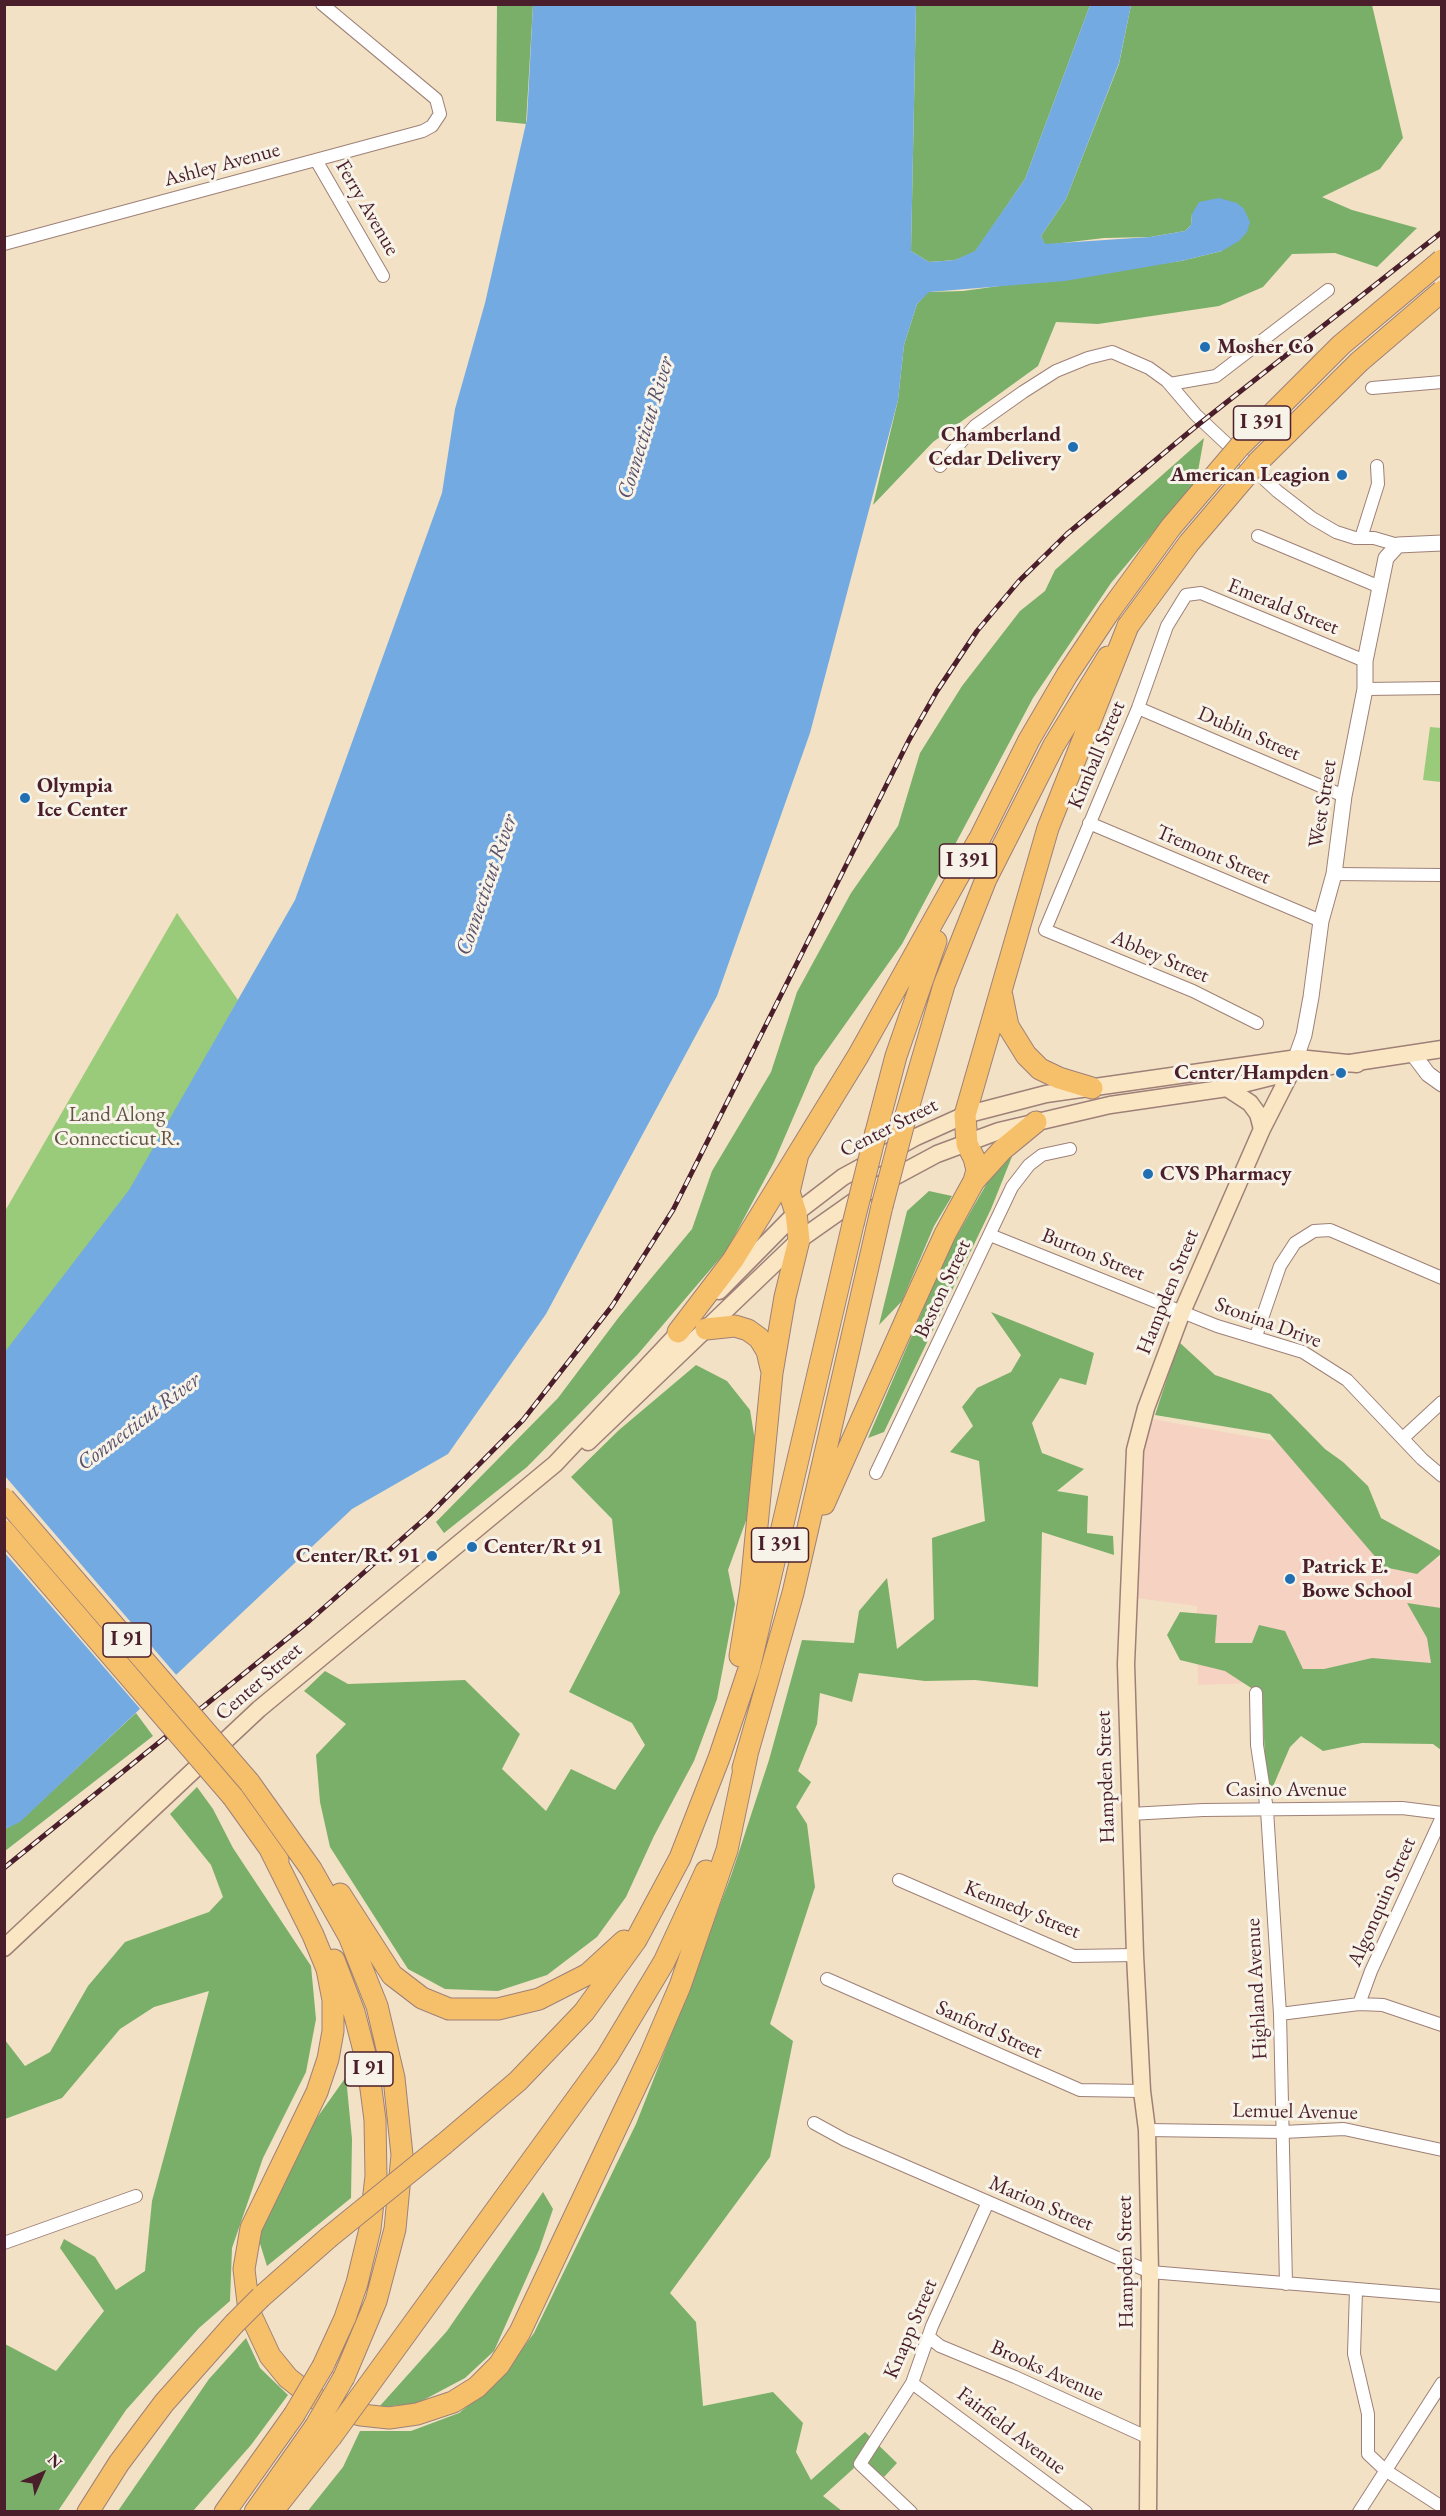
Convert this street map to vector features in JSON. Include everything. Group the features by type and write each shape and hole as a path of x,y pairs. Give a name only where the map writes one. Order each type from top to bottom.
{"highway":[{"name":"I 391","path":"680,1858 719,1758 761,1623 876,1132 920,982 948,909 978,841 1048,707 1109,612 1171,526 1240,446 1341,345 1442,260"},
{"name":"I 391","path":"747,1755 776,1660 802,1557 882,1206 906,1115 944,985 986,879 1054,745 1128,626 1189,543 1270,449 1359,362 1442,291"},
{"path":"974,1181 977,1170 967,1144 965,1115 1062,787 1104,691 1128,626"},
{"path":"678,1332 733,1260 798,1154 904,977 978,841"},
{"path":"1001,990 1008,1026 1026,1055 1040,1069 1059,1078 1092,1088"},
{"path":"802,1557 945,1234 974,1181 1002,1150 1036,1122"},
{"path":"719,1758 749,1604 772,1373 785,1297 799,1240 796,1213 789,1192 798,1154"},
{"path":"706,1329 735,1326 748,1330 759,1338 767,1351 772,1373"},
{"name":"I 91","path":"4,1498 249,1782 278,1820 327,1894 364,1971 382,2023 397,2097 402,2165 395,2229 376,2301 323,2432 255,2511"},
{"name":"I 91","path":"4,1531 233,1797 270,1849 309,1912 342,1979 362,2038 374,2102 376,2176 370,2229 351,2301 323,2366 294,2415 225,2511"},
{"path":"270,1849 322,1957 333,2000 333,2031 328,2059 317,2092 251,2228 244,2269 249,2311 270,2356 288,2378 311,2396 335,2409 361,2415 389,2418 417,2414 453,2402 477,2387 499,2365 520,2332 676,1995 727,1850 747,1755"},
{"path":"272,2511 323,2432 368,2386 560,2126 627,2026 664,1962 696,1895 747,1755"},
{"path":"278,1820 330,1880 398,1981 428,2002 464,2010 498,2009 531,2002 588,1974 624,1940 651,1905 680,1858"},
{"path":"88,2511 159,2410 234,2324 261,2297 328,2238 444,2144 532,2068 594,1999 646,1924 680,1858"}],"main road":[{"name":"Center Street","path":"4,1948 259,1709 555,1464 678,1332 796,1213 843,1177 876,1157 965,1115 1046,1094 1294,1065 1357,1064 1442,1049"},
{"name":"Center Street","path":"555,1464 578,1451 799,1240 870,1190 937,1154 999,1131 1110,1105 1227,1088 1294,1065"},
{"name":"Hampden Street","path":"1148,2511 1150,2272 1147,2130 1142,2091 1135,1955 1126,1664 1135,1450 1146,1408 1182,1312 1262,1129 1294,1065"},
{"path":"1227,1088 1250,1103 1258,1114 1262,1129"}],"street":[{"name":"Ashley Avenue","path":"4,244 423,131 437,120 440,112 436,99 322,4"},
{"name":"Ferry Avenue","path":"316,160 383,276"},
{"path":"1170,384 1216,376 1328,290"},
{"path":"940,466 965,435 992,413 1056,371 1088,358 1112,352 1149,368 1170,384 1196,415 1276,491 1328,528 1361,538 1374,538 1398,545 1442,543"},
{"path":"1372,388 1442,382"},
{"path":"1361,538 1378,484 1377,466"},
{"path":"1257,536 1380,587"},
{"name":"West Street","path":"1294,1065 1311,997 1321,921 1334,874 1344,796 1365,689 1365,661 1386,558 1398,545"},
{"name":"Emerald Street","path":"1186,595 1201,593 1365,661"},
{"name":"Kimball Street","path":"1045,930 1138,708 1167,626 1186,595"},
{"path":"1365,689 1442,688"},
{"name":"Dublin Street","path":"1138,708 1344,796"},
{"name":"Tremont Street","path":"1089,823 1321,921"},
{"path":"1334,874 1442,875"},
{"name":"Abbey Street","path":"1045,930 1193,991 1257,1023"},
{"path":"1413,1054 1420,1066 1442,1084"},
{"name":"Beston Street","path":"876,1473 1012,1187 1029,1165 1042,1155 1060,1149 1070,1149"},
{"path":"1256,1336 1280,1266 1295,1243 1314,1231 1330,1230 1442,1278"},
{"name":"Burton Street","path":"990,1235 1182,1312"},
{"name":"Stonina Drive","path":"1182,1312 1217,1326 1303,1352 1330,1368 1374,1407 1402,1438 1442,1476"},
{"path":"1402,1438 1442,1402"},
{"name":"Highland Avenue","path":"1256,1693 1257,1744 1267,1810 1280,2014 1286,2284"},
{"name":"Casino Avenue","path":"1130,1814 1203,1810 1402,1808 1442,1815"},
{"name":"Algonquin Street","path":"1359,2004 1371,1971 1442,1815"},
{"name":"Kennedy Street","path":"899,1880 1074,1956 1135,1955"},
{"name":"Sanford Street","path":"827,1979 1080,2090 1142,2091"},
{"path":"1280,2014 1359,2004 1383,2005 1442,2025"},
{"name":"Marion Street","path":"814,2123 845,2140 1150,2272 1442,2296"},
{"name":"Lemuel Avenue","path":"1147,2130 1283,2132 1344,2129 1442,2150"},
{"path":"4,2243 136,2196"},
{"name":"Knapp Street","path":"911,2511 860,2464 912,2383 930,2338 932,2326 988,2202"},
{"path":"1356,2290 1354,2354 1368,2414 1368,2454 1385,2470 1442,2507"},
{"name":"Brooks Avenue","path":"930,2338 940,2346 1015,2377 1149,2438"},
{"name":"Fairfield Avenue","path":"912,2383 1086,2511"},
{"path":"1359,2511 1442,2383"}],"shaded area":[{"name":"Patrick E. Bowe School","path":"1152,1419 1290,1444 1376,1521 1434,1559 1441,1560 1441,1739 1272,1682 1198,1685 1197,1606 1137,1598 1144,1448"}],"green space":[{"path":"497,5 533,5 526,124 496,121"},
{"path":"916,5 1090,5 1025,179 975,252 955,260 929,262 911,251"},
{"path":"1131,5 1372,5 1403,138 1380,169 1322,197 1352,210 1417,228 1377,267 1335,253 1292,254 1263,287 1219,306 1098,324 1056,322 1038,366 933,442 873,505 898,400 904,345 917,304 928,292 963,291 1181,261 1222,251 1192,214 1191,225 1185,231 1150,237 1104,238 1045,245 1041,236 1066,199 1119,64"},
{"path":"1204,438 1196,482 1111,583 1033,698 902,944 815,1067 774,1162 727,1250 638,1354 527,1467 444,1533 436,1522 558,1398 619,1317 692,1229 712,1171 771,1072 797,992 851,893 898,826 920,753 962,686 1020,611 1045,591 1055,570"},
{"path":"1430,727 1441,728 1441,782 1423,780"},
{"name":"Land Along Connecticut R.","path":"177,913 238,1000 5,1412 5,1211"},
{"path":"1013,1154 991,1209 884,1432 868,1438 947,1253 987,1183"},
{"path":"929,1191 952,1196 934,1226 902,1301 879,1325 907,1211"},
{"path":"991,1312 1094,1353 1086,1385 1060,1378 1032,1423 1042,1453 1084,1469 1057,1491 1088,1496 1087,1533 1113,1536 1114,1555 1042,1532 1038,1687 975,1680 925,1681 859,1673 852,1702 820,1693 817,1724 798,1771 811,1782 796,1807 807,1824 815,1887 770,2024 793,2041 770,2157 670,2293 696,2322 703,2406 773,2392 803,2423 796,2452 811,2480 865,2432 897,2463 884,2477 859,2457 853,2469 823,2496 842,2511 307,2512 343,2467 360,2431 411,2431 459,2413 500,2379 534,2333 636,2124 680,2012 732,1873 769,1760 802,1640 854,1643 859,1611 887,1578 897,1649 934,1619 932,1538 985,1521 979,1461 950,1452 973,1426 962,1407 977,1388 1011,1372 1021,1355"},
{"path":"1179,1342 1215,1375 1271,1394 1325,1449 1343,1462 1368,1486 1381,1518 1441,1551 1441,1554 1417,1574 1384,1567 1270,1434 1155,1415"},
{"path":"696,1365 727,1381 750,1410 756,1447 751,1507 728,1570 735,1604 717,1699 694,1761 654,1836 626,1897 597,1937 547,1975 498,1991 445,1989 408,1969 330,1847 320,1802 316,1755 346,1724 304,1691 325,1671 348,1684 465,1680 520,1734 502,1769 546,1811 571,1769 615,1790 645,1745 632,1723 569,1692 620,1593 612,1519 571,1477 619,1430"},
{"path":"1407,1603 1441,1608 1441,1750 1433,1744 1362,1743 1323,1751 1301,1736 1290,1747 1271,1791 1265,1759 1262,1695 1225,1671 1180,1660 1167,1635 1180,1612 1217,1615 1215,1643 1252,1643 1259,1625 1285,1631 1303,1669 1324,1669 1372,1658 1431,1663 1427,1638"},
{"path":"136,1713 153,1736 5,1851 5,1829 20,1821"},
{"path":"197,1787 213,1809 233,1848 311,1966 316,2019 306,2072 263,2158 232,2248 230,2301 199,2328 126,2410 58,2511 5,2511 5,2344 56,2371 104,2311 60,2248 64,2239 95,2257 116,2290 145,2271 152,2201 209,1991 154,2007 120,2029 62,2098 5,2119 5,2040 25,2066 50,2052 88,1986 125,1942 209,1912 223,1897 211,1865 170,1814"},
{"path":"346,2077 352,2139 351,2198 267,2266 257,2234 304,2136"},
{"path":"543,2192 553,2209 539,2250 494,2351 465,2378 416,2404 379,2407 447,2331"},
{"path":"246,2338 260,2368 288,2395 251,2445 193,2511 118,2511 209,2379"}],"water":[{"name":"Connecticut River","path":"533,5 916,5 911,251 929,262 955,260 975,251 1025,179 1090,5 1131,5 1119,63 1066,199 1041,236 1045,244 1150,237 1185,231 1191,225 1192,214 1199,202 1219,198 1237,203 1244,209 1250,222 1247,232 1239,241 1222,251 1181,261 1065,281 929,292 917,304 904,345 898,400 810,733 717,996 546,1314 448,1454 352,1509 20,1822 5,1829 4,1353 129,1190 295,900 442,493 455,409 485,303 527,119"}],"pier":[{"path":"5,1476 178,1677 142,1711 4,1552"}],"railway":[{"path":"4,1868 309,1621 429,1515 523,1420 612,1306 673,1210 909,740 937,691 977,631 1019,581 1067,534 1194,428 1442,232"}],"place":[{"name":"Mosher Co","path":"1205,347"},
{"name":"Chamberland Cedar Delivery","path":"1073,447"},
{"name":"American Leagion","path":"1342,475"},
{"name":"Olympia Ice Center","path":"25,798"},
{"name":"Center/Hampden","path":"1341,1073"},
{"name":"CVS Pharmacy","path":"1148,1174"},
{"name":"Center/Rt 91","path":"472,1547"},
{"name":"Center/Rt. 91","path":"432,1556"},
{"name":"Patrick E. Bowe School","path":"1290,1579"}]}
